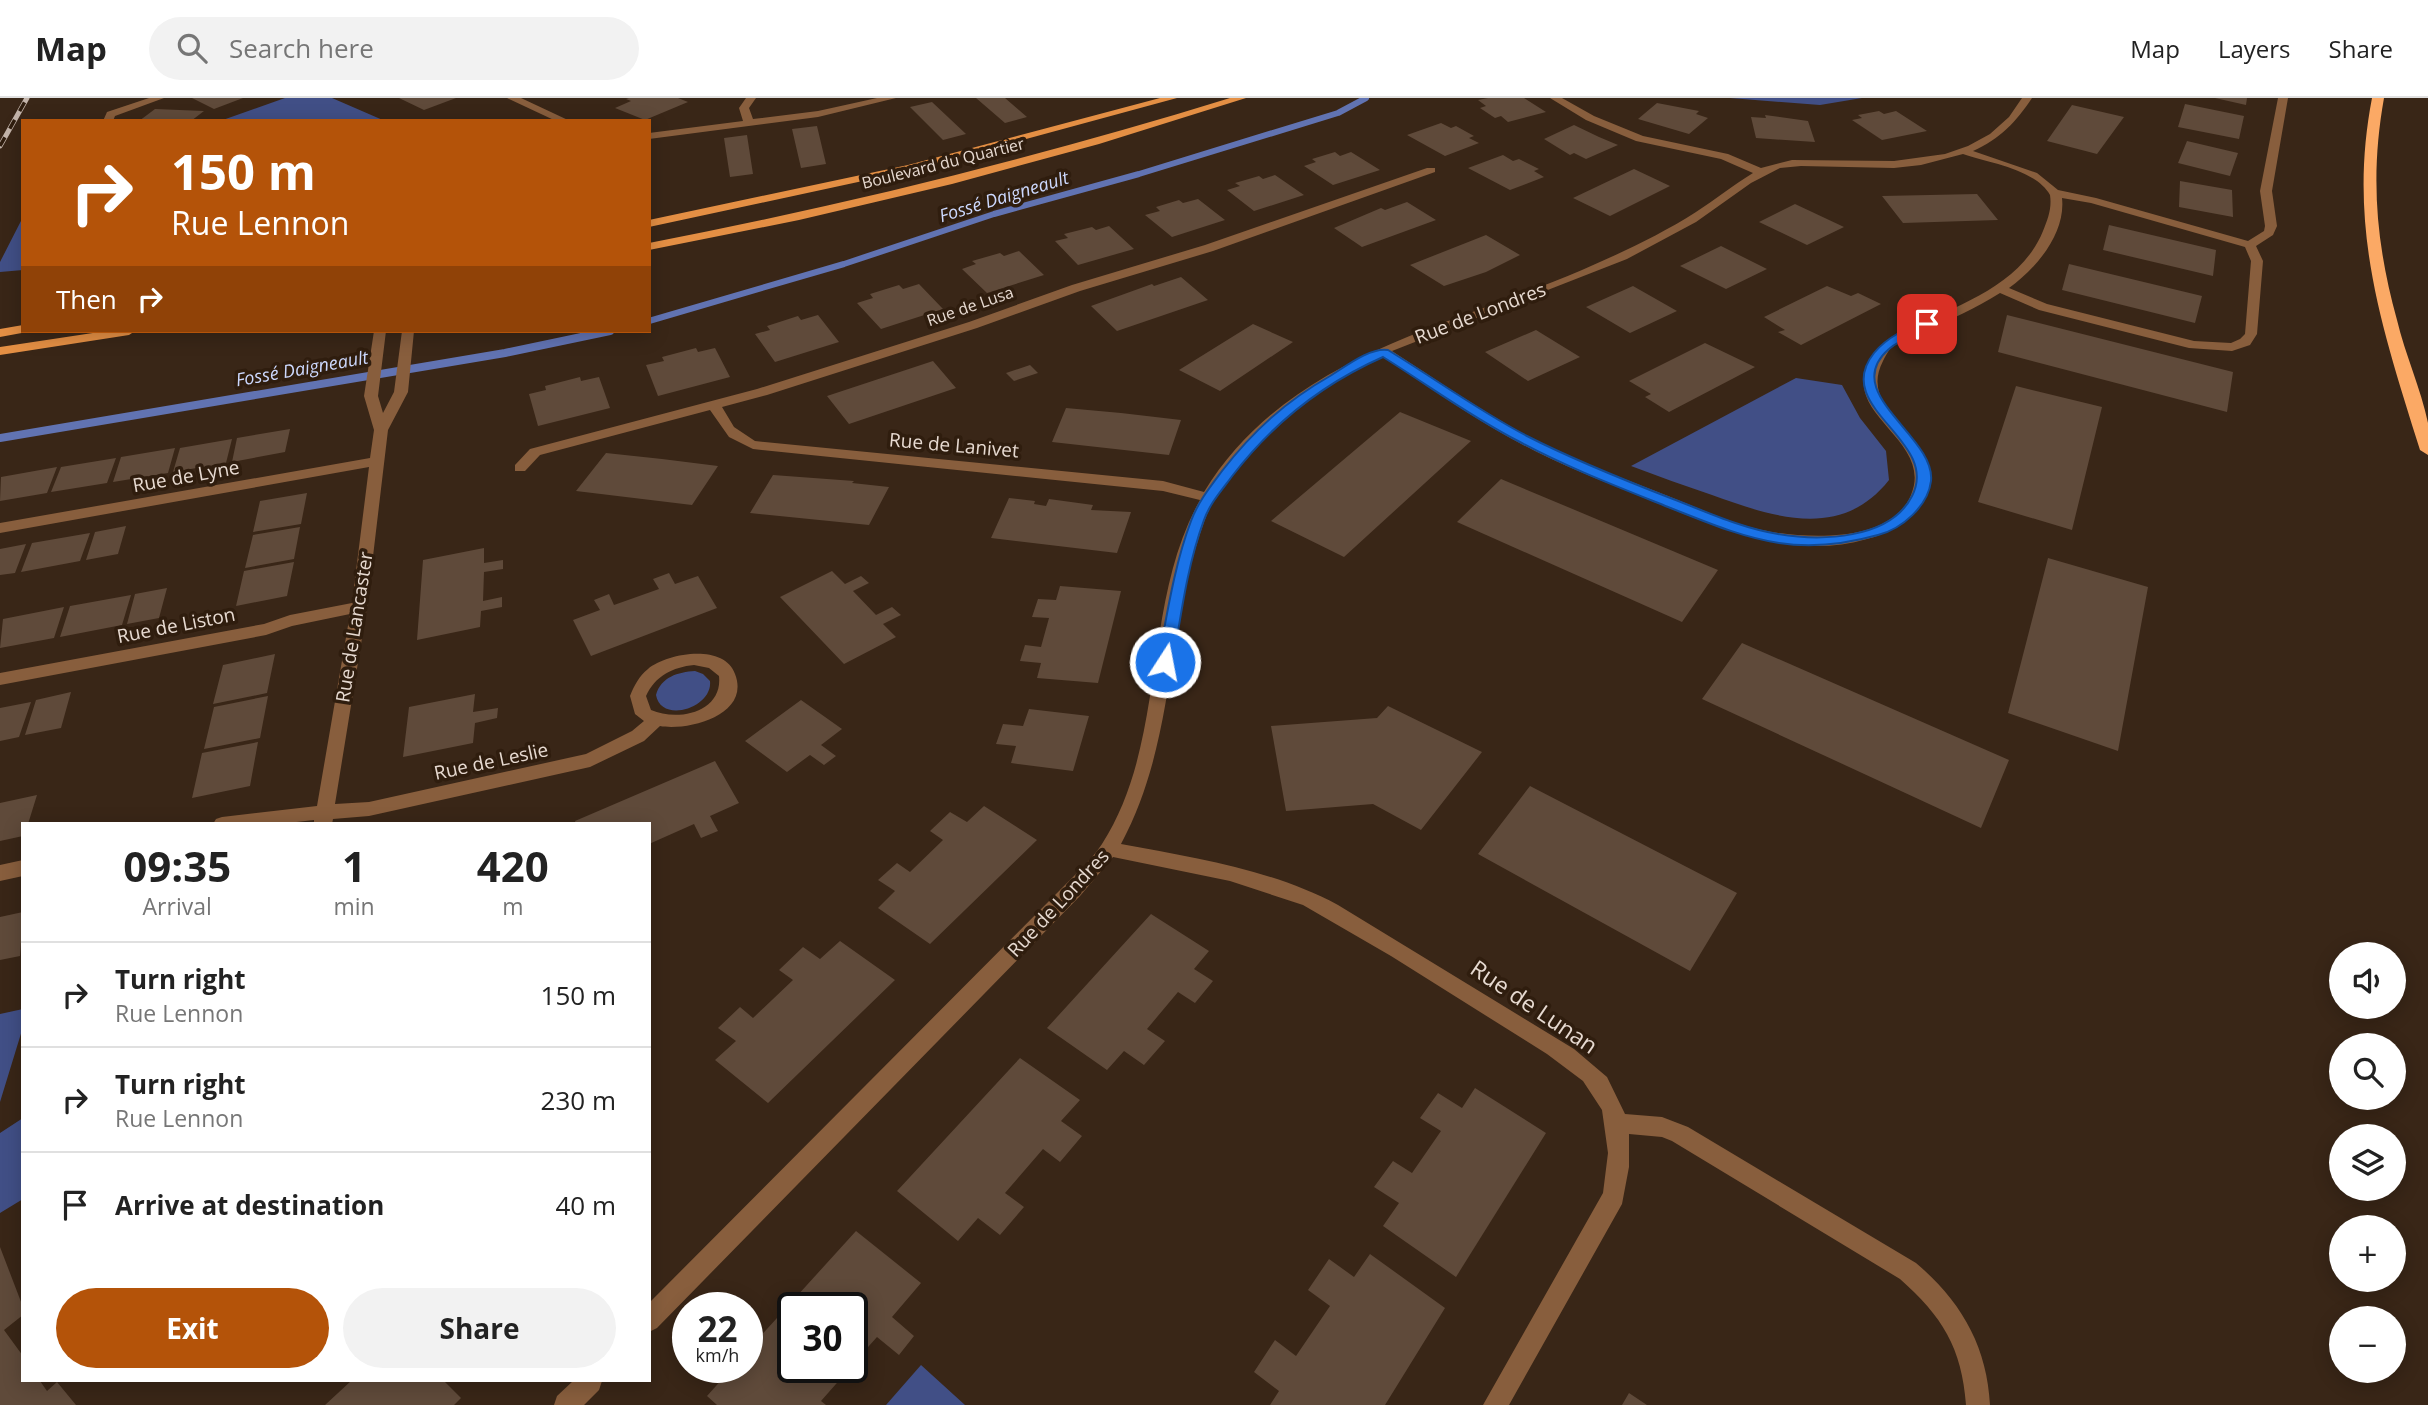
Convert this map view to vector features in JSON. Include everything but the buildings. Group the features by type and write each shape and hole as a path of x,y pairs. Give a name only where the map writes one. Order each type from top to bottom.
{"highway":[{"path":"2378,98 2370,133 2367,172 2376,250 2391,331 2428,450"}],"main road":[{"name":"Boulevard du Quartier","path":"651,224 909,168 1172,98"},
{"name":"Boulevard du Quartier","path":"651,247 962,177 1122,134 1241,98"},
{"path":"0,333 21,329"},
{"path":"0,351 116,333"}],"street":[{"path":"109,119 111,114 159,98"},
{"path":"512,98 560,119"},
{"path":"749,123 744,108 751,98"},
{"path":"651,136 818,114 891,98"},
{"path":"1555,98 1590,118 1640,139 1724,156 1762,173"},
{"name":"Rue de Londres","path":"651,1318 1073,890 1109,849 1127,812 1146,757 1182,573 1198,519 1209,498 1250,444 1299,399 1384,352 1620,257 1698,216 1762,173 1789,164 1892,164 1935,159 1963,151 1992,136 2011,122 2026,98"},
{"path":"2054,193 2092,200 2250,245 2269,233 2271,226 2266,191 2283,98"},
{"path":"1384,352 1522,439 1625,485 1735,528 1768,536 1819,541 1852,538 1883,530 1905,515 1919,497 1925,480 1922,463 1912,446 1873,398 1868,379 1874,361 1885,346 1999,288 2031,264 2042,251 2056,211 2057,199 2054,193 2027,173 1963,151"},
{"name":"Rue de Lusa","path":"520,468 535,452 714,405 973,325 1076,288 1209,248 1432,170"},
{"path":"1999,288 2043,307 2181,341 2217,348 2232,347 2245,342 2251,334 2257,261 2250,245"},
{"name":"Rue de Lancaster","path":"324,818 359,607 381,430 401,392 407,334"},
{"name":"Rue de Lancaster","path":"379,336 371,396 381,430"},
{"name":"Rue de Lanivet","path":"714,405 725,425 738,440 754,445 1163,486 1209,498"},
{"name":"Rue de Lyne","path":"0,527 377,461"},
{"name":"Rue de Liston","path":"0,680 266,629 290,621 359,607"},
{"path":"694,659 710,661 728,677 728,689 712,710 684,722 656,720 644,714 638,699 641,687 654,672 676,662 694,659"},
{"name":"Rue de Leslie","path":"256,822 324,818 590,761 638,736 656,720"},
{"name":"Rue de Lunan","path":"1109,849 1254,880 1299,894 1436,972 1571,1061 1598,1084 1613,1110 1616,1124 1620,1166 1614,1196 1495,1405"},
{"path":"0,873 21,868"},
{"path":"1616,1124 1662,1127 1680,1135 1916,1278 1933,1291 1969,1349 1978,1405"},
{"path":"566,1405 589,1382"}],"shaded area":[{"path":"285,98 332,98 380,119 226,119"},
{"path":"1730,98 1862,98 1820,105"},
{"path":"21,221 21,270 0,272 0,262"},
{"path":"1796,378 1842,385 1860,418 1886,451 1889,480 1870,499 1850,511 1805,519 1782,516 1759,511 1631,466"},
{"path":"695,671 710,681 709,691 704,699 686,709 667,709 660,704 656,695 666,680 677,674"},
{"path":"21,1009 21,1034 0,1102 0,1014"},
{"path":"21,1119 21,1200 0,1213 0,1133"},
{"path":"921,1365 965,1405 886,1405"}],"waterway":[{"name":"Fossé Daigneault","path":"651,320 844,264 994,214 1139,174 1338,113 1366,98"},
{"name":"Fossé Daigneault","path":"0,438 505,353 600,333"}],"railway":[{"path":"0,146 27,98"}],"route":[{"path":"1165,662 1182,573 1198,519 1228,471 1250,444 1299,399 1384,352 1522,439 1562,459 1735,528 1779,538 1819,541 1852,538 1883,530 1905,515 1919,497 1925,480 1922,463 1912,446 1873,398 1868,379 1874,361 1885,346 1927,324"}]}
